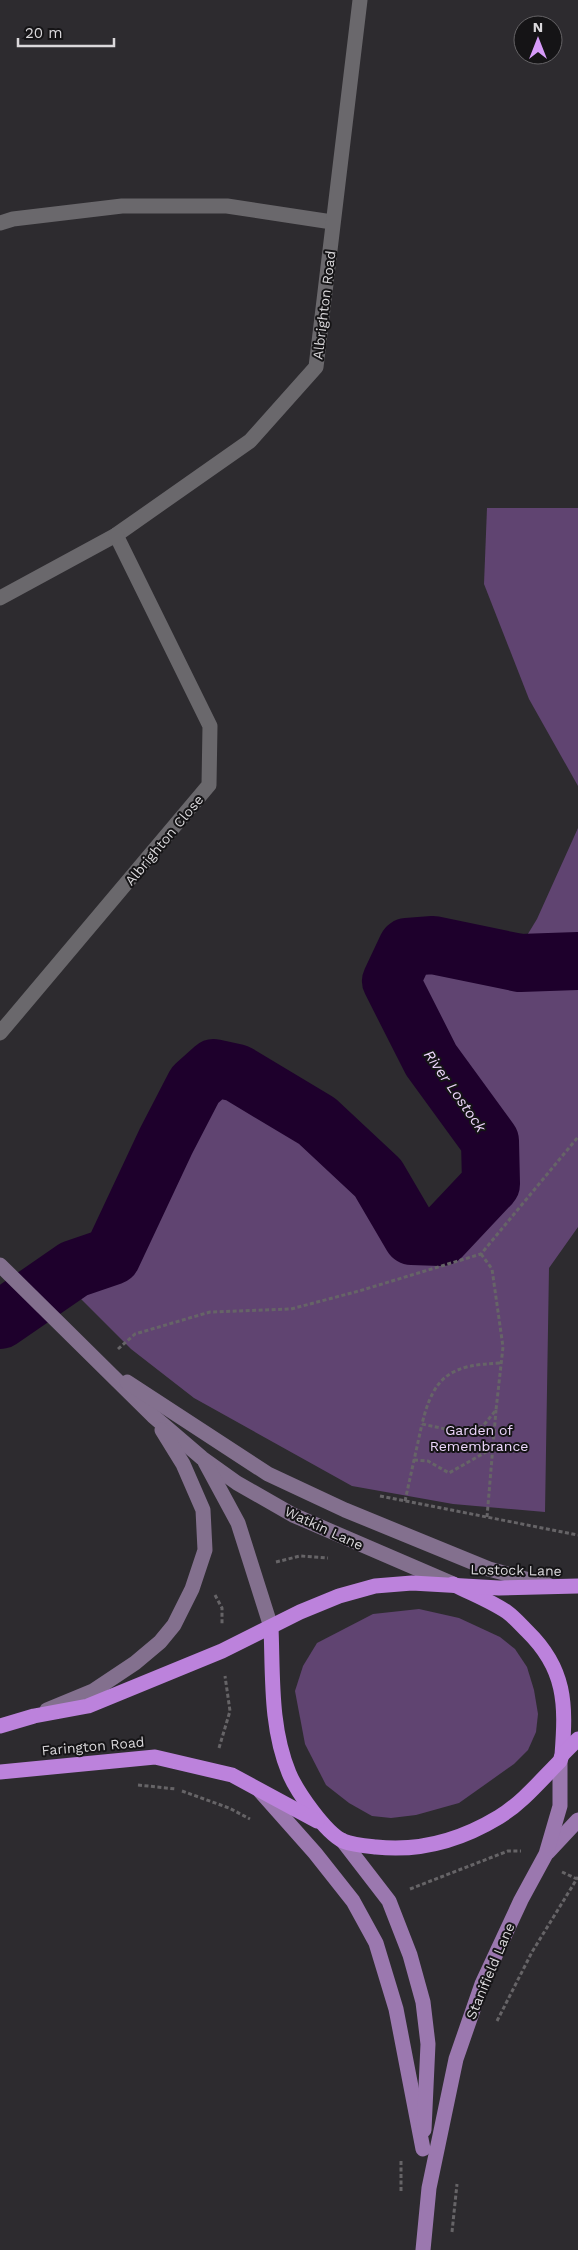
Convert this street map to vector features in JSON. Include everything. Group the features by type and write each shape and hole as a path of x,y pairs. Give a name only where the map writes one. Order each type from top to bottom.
{"highway":[{"name":"Lostock Lane","path":"271,1627 340,1596 375,1586 412,1583 558,1588 578,1586"},
{"path":"453,1584 507,1612 535,1639 551,1661 560,1681 564,1708 561,1758"},
{"path":"0,1726 34,1716 88,1706 222,1651 271,1627 274,1716 279,1741 296,1787 325,1825 342,1840 398,1850 424,1847 456,1839 500,1817 532,1790 578,1738"},
{"name":"Farington Road","path":"0,1772 155,1757 232,1775 325,1825"}],"main road":[{"name":"Watkin Lane","path":"0,1265 153,1416 202,1458 237,1483 293,1515 453,1584"},
{"path":"101,1365 268,1474 366,1520 489,1569 558,1588"},
{"path":"34,1716 93,1691 136,1663 160,1642 174,1625 194,1582 206,1550 203,1510 183,1464 153,1416"},
{"name":"Watkin Lane","path":"202,1458 238,1523 271,1627"},
{"name":"Stanifield Lane","path":"423,2250 429,2188 456,2059 482,1984 521,1900 544,1858 560,1806 561,1758"},
{"path":"256,1787 315,1853 347,1894 376,1943 396,2009 423,2149"},
{"path":"544,1858 578,1820"},
{"name":"Stanifield Lane","path":"342,1840 389,1901 410,1955 425,2019 428,2044 423,2149 429,2188"}],"street":[{"name":"Albrighton Road","path":"0,598 116,535 250,441 316,367 360,0"},
{"path":"0,223 13,219 122,206 227,206 332,222"},
{"name":"Albrighton Close","path":"0,1033 209,785 210,726 116,535"}],"path":[{"path":"101,1365 136,1334 210,1312 292,1309 481,1254 578,1137"},
{"path":"481,1254 492,1269 502,1346 487,1517"},
{"path":"405,1501 426,1404 436,1384 455,1370 476,1364 501,1363"},
{"path":"422,1424 464,1433 483,1426 496,1410"},
{"path":"414,1460 428,1461 450,1473 493,1448"},
{"path":"366,1520 378,1495 578,1535"},
{"path":"254,1570 285,1558 300,1556 338,1559 347,1555 355,1543"},
{"path":"194,1582 206,1580 222,1608 222,1651 230,1712 205,1799"},
{"path":"132,1785 178,1789 252,1820"},
{"path":"389,1901 416,1886 508,1851 523,1851 544,1858 577,1878 532,1952 495,2025"},
{"path":"401,2155 401,2193"},
{"path":"451,2240 457,2180"}],"green space":[{"path":"487,508 578,508 578,786 529,699 484,584"},
{"name":"Garden of Remembrance","path":"578,828 578,1227 549,1268 545,1512 453,1504 352,1486 194,1398 131,1349 70,1288 136,1247 215,1088 248,1096 343,1177 404,1245 439,1249 465,1227 507,1175 494,1121 432,1032 409,975 421,958 450,959 506,970 537,919"},
{"path":"419,1609 459,1618 500,1637 515,1649 527,1667 534,1690 538,1714 536,1732 528,1750 514,1764 459,1803 416,1815 391,1818 372,1816 349,1803 326,1785 305,1744 295,1691 303,1666 317,1643 373,1614"}],"waterway":[{"name":"River Lostock","path":"0,1320 74,1269 112,1256 166,1141 195,1085 214,1068 237,1073 317,1121 378,1178 412,1236 441,1237 491,1184 490,1141 431,1060 391,981 407,947 433,945 520,963 578,961"}]}
